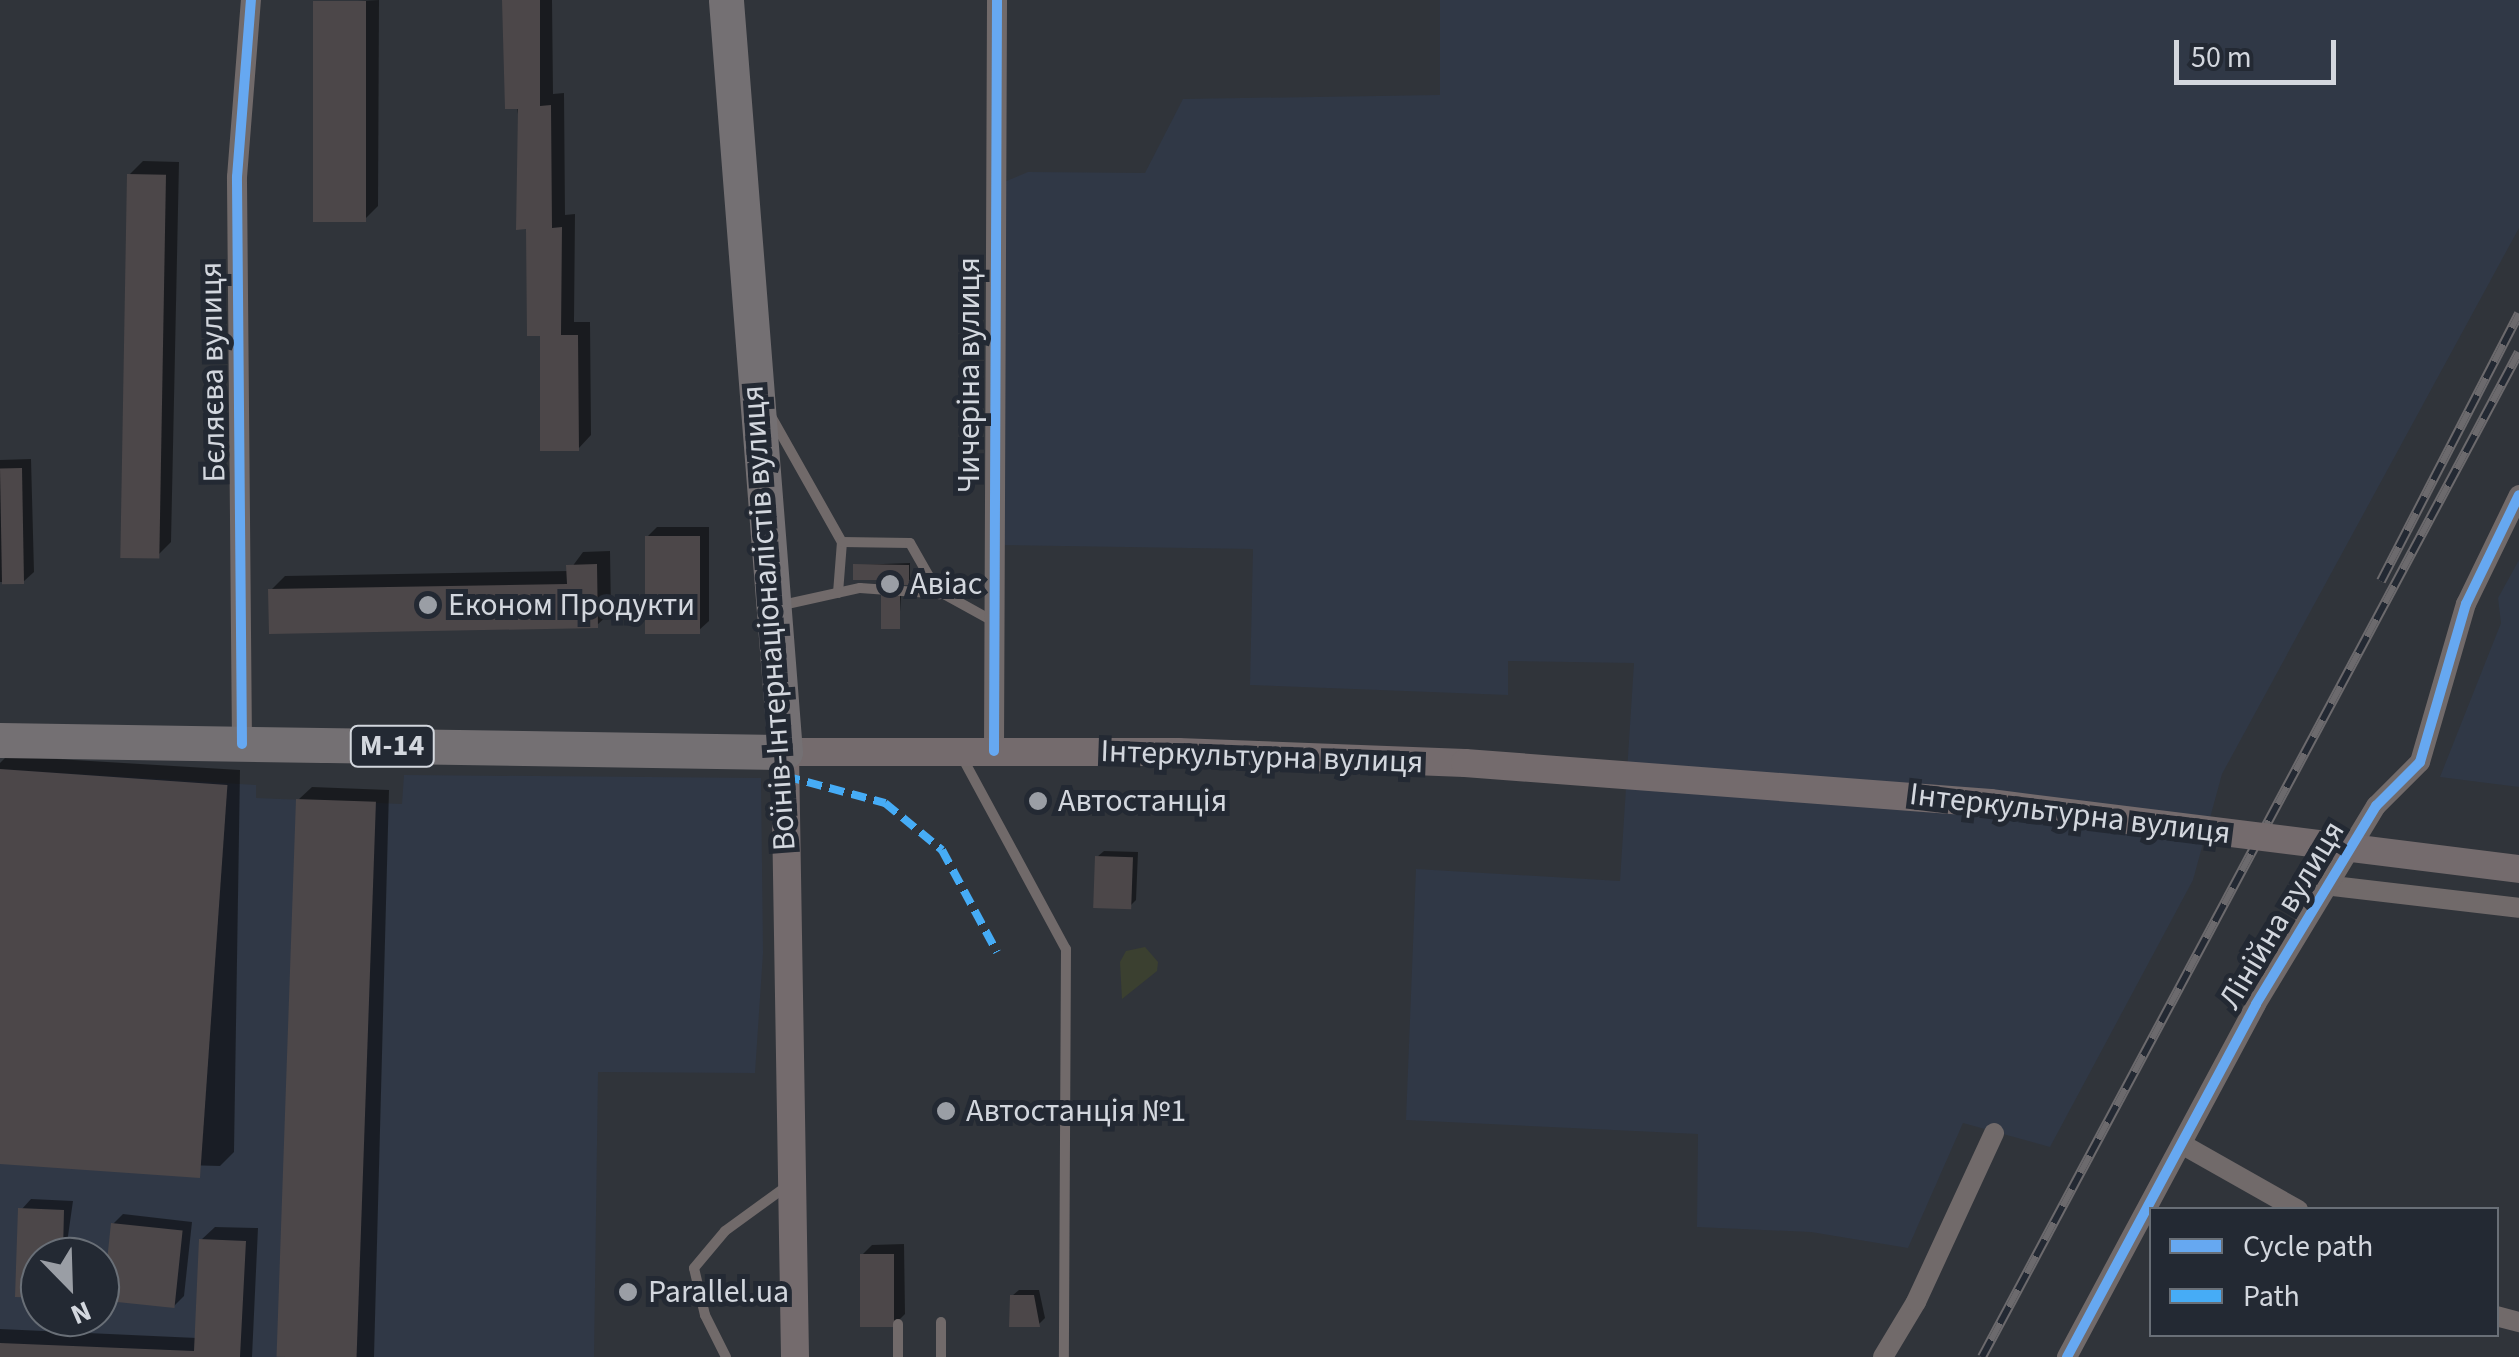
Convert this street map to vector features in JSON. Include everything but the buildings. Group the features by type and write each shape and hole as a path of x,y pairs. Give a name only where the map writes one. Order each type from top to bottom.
{"highway":[{"name":"Воїнів-Інтернаціоналістів вулиця","path":"726,0 752,382 785,752"},
{"name":"Інтеркультурна вулиця","path":"0,740 785,752"}],"main road":[{"name":"Інтеркультурна вулиця","path":"785,752 994,751 1465,763 1990,802 2519,870"},
{"name":"Воїнів-Інтернаціоналістів вулиця","path":"785,752 795,1357"}],"street":[{"name":"Бєляєва вулиця","path":"242,744 236,177 251,0"},
{"name":"Чичеріна вулиця","path":"994,751 997,0"},
{"name":"Лінійна вулиця","path":"2151,1207 2256,1004 2332,886 2376,806 2420,762 2466,604 2519,495"},
{"path":"2332,886 2519,908"},
{"path":"1883,1357 1916,1302 1994,1134"},
{"path":"2185,1146 2293,1207"},
{"name":"Лінійна вулиця","path":"2067,1357 2149,1210"}],"lane":[{"path":"752,382 842,542 838,593"},
{"path":"842,542 910,543 939,594"},
{"path":"772,607 860,588 939,594 993,621"},
{"path":"959,751 1066,949 1064,1357"},
{"path":"726,1357 706,1315 694,1268 725,1231 792,1182"},
{"path":"940,1322 941,1357"},
{"path":"898,1324 898,1357"}],"shaded area":[{"path":"1440,0 2519,0 2519,228 2222,774 2193,880 2050,1147 1963,1123 1908,1248 1811,1232 1697,1227 1698,1134 1406,1120 1416,869 1620,881 1634,663 1508,661 1508,695 1250,685 1253,549 999,545 999,184 1028,172 1145,173 1183,99 1440,95"},
{"path":"2519,560 2519,787 2440,777 2501,623 2498,598"},
{"path":"0,769 256,785 256,798 402,804 404,775 761,778 763,953 755,1073 598,1072 594,1357 0,1357"}],"green space":[{"path":"1145,947 1158,962 1157,971 1122,999 1120,962 1126,951"}],"railway":[{"path":"2381,581 2519,314"},
{"path":"1982,1357 2519,352"}],"marked path":[{"path":"785,776 885,803 942,850 997,952"}],"cycle path":[{"path":"242,744 237,177 251,0"},
{"path":"994,751 997,0"},
{"path":"2067,1357 2256,1004 2376,806 2420,762 2466,604 2519,495"}],"place":[{"name":"Авіас","path":"890,584"},
{"name":"Економ Продукти","path":"428,605"},
{"name":"Автостанція","path":"1038,801"},
{"name":"Автостанція №1","path":"946,1111"},
{"name":"Parallel.ua","path":"628,1292"}]}
